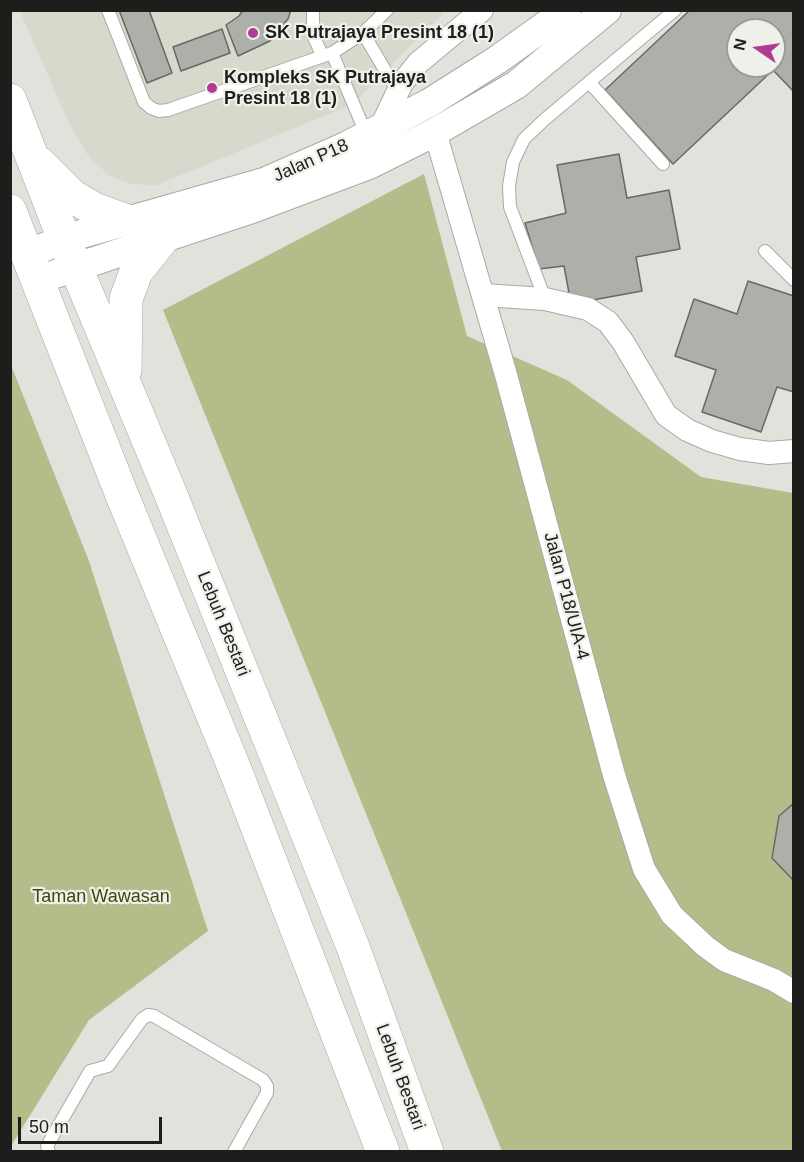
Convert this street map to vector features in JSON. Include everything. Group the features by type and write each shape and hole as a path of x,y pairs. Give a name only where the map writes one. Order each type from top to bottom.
{"main road":[{"name":"Lebuh Bestari","path":"10,100 353,948 427,1152"},
{"path":"31,156 72,196 94,209 127,221"},
{"path":"10,211 120,489 234,767 383,1152"},
{"path":"125,383 126,299 136,272 164,237"}],"street":[{"path":"373,132 418,63 482,10"},
{"name":"Jalan P18","path":"70,253 127,221 264,182 373,132 429,103 567,10"},
{"name":"Jalan P18","path":"70,253 164,237 252,209 369,165 435,132 516,85 607,10"},
{"name":"Jalan P18/UIA-4","path":"435,132 483,295 614,775 644,869 672,915 705,946 724,960 774,980 794,992"},
{"path":"33,267 70,253"},
{"path":"483,295 545,298 588,309 608,322 623,342 666,415 687,430 712,441 740,449 769,453 794,451"}],"lane":[{"path":"108,10 144,102 159,111 168,110 327,54 363,33 387,10"},
{"path":"313,10 313,35 327,54 373,132"},
{"path":"545,298 510,207 509,186 513,162 524,139 675,10"},
{"path":"363,33 398,92"},
{"path":"589,82 663,164"},
{"path":"765,251 794,280"},
{"path":"49,1152 47,1146 90,1071 108,1066 142,1019 148,1015 154,1016 262,1080 267,1086 267,1093 234,1152"}],"shaded area":[{"name":"Kompleks SK Putrajaya Presint 18 (1)","path":"20,11 445,11 353,104 157,185 132,184 110,176 89,157 68,121"}],"green space":[{"path":"424,174 467,336 567,380 701,477 793,493 793,1151 502,1151 163,310"},
{"name":"Taman Wawasan","path":"11,365 89,561 208,931 89,1020 11,1146"}],"building":[{"path":"119,10 149,10 172,73 147,83"},
{"name":"SK Putrajaya Presint 18 (1)","path":"243,10 291,10 288,19 270,41 238,56 226,25 239,16"},
{"path":"690,10 794,10 794,92 781,78 786,78 786,18 726,18 726,78 764,78 673,164 605,90"},
{"path":"222,29 230,53 181,71 173,47"},
{"path":"619,154 627,198 669,190 680,249 636,257 642,291 571,304 564,266 539,269 525,223 566,213 557,165"},
{"path":"748,281 794,296 794,392 777,387 761,432 702,412 716,370 675,356 694,299 737,314"},
{"path":"794,803 794,881 772,858 779,816"}],"place":[{"name":"SK Putrajaya Presint 18 (1)","path":"253,33"},
{"name":"Kompleks SK Putrajaya Presint 18 (1)","path":"212,88"}]}
